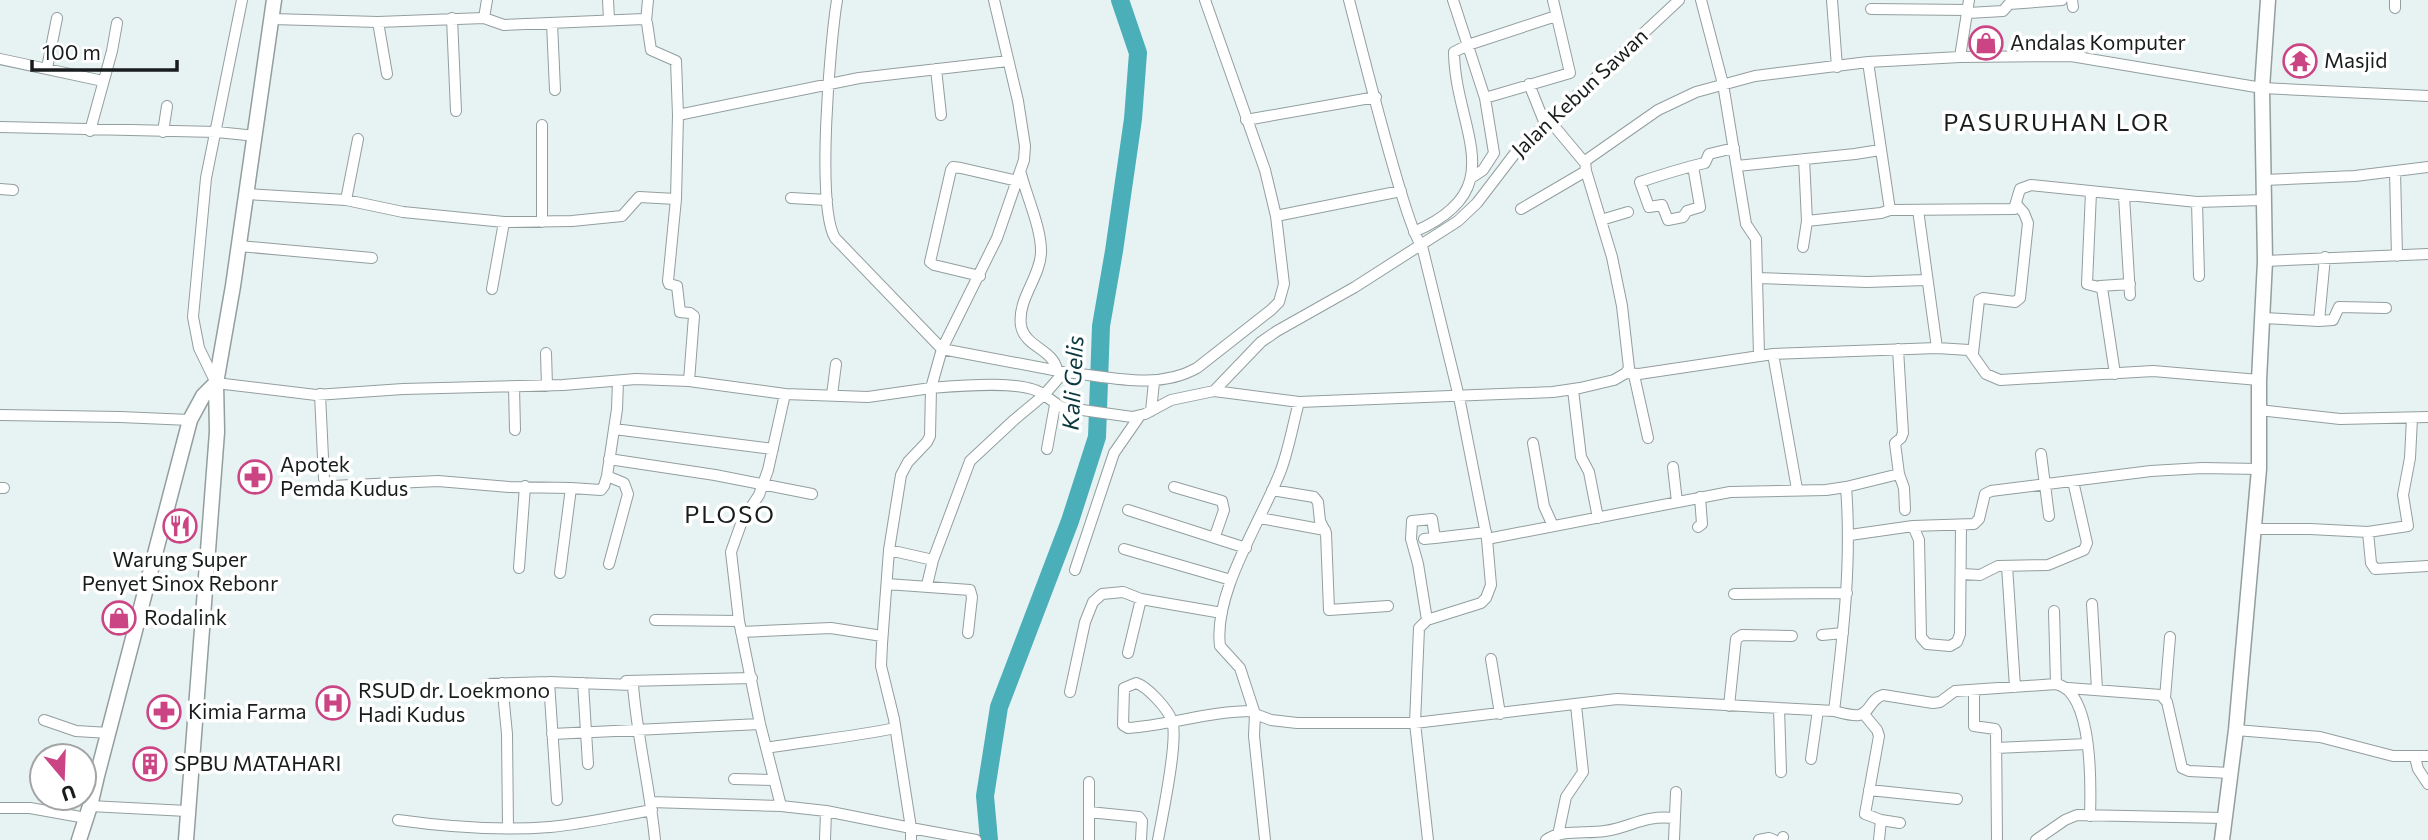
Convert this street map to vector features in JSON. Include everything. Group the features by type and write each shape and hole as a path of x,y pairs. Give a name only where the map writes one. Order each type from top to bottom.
{"main road":[{"path":"186,840 217,432 216,383 256,136 274,0"},
{"path":"2222,840 2236,730 2259,468 2259,380 2265,261 2262,88 2268,0"},
{"path":"98,774 191,420 203,396 216,383"},
{"path":"79,840 88,812"}],"street":[{"path":"242,0 206,178 193,317 199,348 216,383 320,394 547,386 636,379 690,381 785,394 868,397 931,388 1008,386 1034,389 1055,405 1080,411 1135,417 1171,400 1214,391 1299,402 1459,397 1573,390 1630,374 1759,355 1898,349 1963,349 1973,353 1986,374 2000,380 2174,372 2259,380"},
{"path":"484,18 487,0"},
{"path":"608,0 609,19"},
{"path":"648,0 646,21 651,50 654,54 674,59 676,63 676,200 668,281 677,286 680,312 694,316 690,381"},
{"path":"836,0 822,201 835,238 942,349 1063,371 1154,382 1197,368 1279,302 1284,284 1276,216 1268,181 1205,0"},
{"path":"911,840 895,728 881,666 889,550 901,475 908,461 930,436 931,388 942,349 980,276 1019,178 1025,146 1018,101 994,0"},
{"path":"1349,0 1459,397 1487,536 1491,585 1486,598 1481,603 1427,620 1419,628 1415,723 1428,840"},
{"path":"1453,0 1485,98 1494,153 1483,170 1472,178"},
{"path":"1485,98 1570,73 1553,0"},
{"name":"Jalan Kebun Sawan","path":"1417,239 1469,212 1544,117 1582,92 1679,0"},
{"path":"1701,0 1723,84 1746,224 1756,239 1759,355"},
{"path":"1832,0 1837,67"},
{"path":"1871,9 1887,5 2003,10 2009,4 2062,0"},
{"path":"1960,57 1968,8"},
{"path":"1214,391 1261,342 1355,287 1452,210 1468,192 1472,178 1470,146 1454,55 1456,50 1556,16"},
{"path":"47,68 57,18"},
{"path":"452,18 456,111"},
{"path":"272,19 378,22 484,18 504,25 609,19 646,21"},
{"path":"378,22 387,74"},
{"path":"90,131 117,23"},
{"path":"552,23 555,90"},
{"path":"1521,209 1585,167 1587,159 1669,104 1723,84 1755,76 1867,62 1960,57 2071,56 2262,88 2428,96"},
{"path":"0,59 103,81"},
{"path":"678,115 859,78 1008,61"},
{"path":"1867,62 1890,210"},
{"path":"936,69 941,115"},
{"path":"1529,84 1544,117 1585,167 1612,257 1622,306 1630,374 1648,438"},
{"path":"1246,120 1376,97"},
{"path":"163,132 167,106"},
{"path":"542,125 542,222"},
{"path":"0,127 217,132 256,136"},
{"path":"346,200 358,139"},
{"path":"1693,166 1700,208 1687,211 1680,219 1668,220 1662,205 1649,207 1646,204 1640,183 1693,166 1707,162 1709,154 1734,148"},
{"path":"1737,166 1880,150"},
{"path":"1803,247 1807,222 1804,159"},
{"path":"980,276 930,262 951,170 953,167 1019,178"},
{"path":"2264,180 2428,167"},
{"path":"2395,171 2397,256"},
{"path":"1019,178 1040,241 1041,255 1023,303 1021,327 1026,338 1046,353 1063,371"},
{"path":"1973,353 1979,300 2015,302 2020,298 2028,223 2027,217 2017,205 2018,192 2027,186 2197,202 2263,200"},
{"path":"0,189 13,190"},
{"path":"1276,216 1401,191"},
{"path":"2091,192 2088,286 2130,284"},
{"path":"247,194 346,200 403,212 504,222 572,221 622,216 639,197 676,200"},
{"path":"2124,196 2130,295"},
{"path":"791,198 822,201"},
{"path":"2197,202 2199,276"},
{"path":"1807,222 1881,214 1890,210 2011,209 2017,205"},
{"path":"1918,210 1937,348"},
{"path":"1601,220 1628,212"},
{"path":"492,289 504,222"},
{"path":"239,246 372,258"},
{"path":"2265,261 2428,254"},
{"path":"2319,321 2325,257"},
{"path":"1757,278 1867,282 1926,280"},
{"path":"2100,286 2103,290 2115,374"},
{"path":"2263,318 2333,320 2337,308 2386,308"},
{"path":"1898,349 1903,433 1895,445 1904,488 1905,510"},
{"path":"546,353 547,386"},
{"path":"1773,354 1797,489"},
{"path":"832,395 836,364"},
{"path":"927,585 933,560 970,461 979,450 1044,395 1063,371"},
{"path":"320,394 324,479 328,484 376,485 438,481 601,490 607,475 618,381"},
{"path":"1151,411 1154,382"},
{"path":"514,387 515,430"},
{"path":"1573,390 1581,457 1589,472 1598,517"},
{"path":"781,806 741,632 731,552 742,521 759,495 785,394"},
{"path":"1265,840 1254,712 1240,668 1220,646 1222,613 1231,580 1282,467 1299,402"},
{"path":"1047,449 1055,405"},
{"path":"2259,410 2340,419 2428,417"},
{"path":"0,415 191,420"},
{"path":"1075,570 1114,453 1135,417"},
{"path":"2254,529 2368,531 2408,526 2403,495 2410,458 2412,418"},
{"path":"614,429 773,449"},
{"path":"1533,443 1544,506 1553,526"},
{"path":"2041,454 2049,516"},
{"path":"609,459 763,483 812,494"},
{"path":"1673,467 1677,502"},
{"path":"1850,535 1913,526 1978,522 1983,498 1987,492 2178,468 2259,468"},
{"path":"1424,539 1487,536 1553,526 1730,492 1826,490 1899,474"},
{"path":"607,475 624,483 628,494 609,564"},
{"path":"1962,574 1980,575 1994,566 2048,565 2084,550 2087,543 2073,481"},
{"path":"519,568 525,486"},
{"path":"1174,487 1222,501 1224,510 1215,536"},
{"path":"1834,712 1847,593 1850,535 1846,487"},
{"path":"561,573 571,488"},
{"path":"1272,491 1314,497 1318,502 1320,521 1325,530 1329,610 1388,606"},
{"path":"1698,527 1703,522 1700,498"},
{"path":"1128,510 1246,548"},
{"path":"1427,620 1418,564 1411,540 1412,521 1432,514 1435,538"},
{"path":"1260,518 1325,530"},
{"path":"1913,526 1919,540 1921,637 1924,643 1950,646 1955,645 1959,639 1961,525"},
{"path":"2368,531 2371,563 2375,569 2428,566"},
{"path":"1124,549 1231,580"},
{"path":"889,550 933,560"},
{"path":"2007,566 2015,687"},
{"path":"887,584 927,585 971,591 968,633"},
{"path":"1070,692 1085,622 1093,602 1102,594 1123,592 1141,599 1222,613"},
{"path":"1734,594 1847,593"},
{"path":"1128,653 1141,599"},
{"path":"2092,604 2097,689"},
{"path":"2054,611 2056,684"},
{"path":"655,620 739,621"},
{"path":"741,632 831,628 882,636"},
{"path":"1822,635 1843,633"},
{"path":"1729,706 1736,639 1742,635 1792,636"},
{"path":"2170,637 2165,698 2182,768 2189,772 2230,773"},
{"path":"1491,659 1500,714"},
{"path":"487,684 549,680 752,678"},
{"path":"549,680 633,685 636,731 651,806 654,840"},
{"path":"549,680 557,800"},
{"path":"502,683 507,734 508,828"},
{"path":"583,683 588,764"},
{"path":"1158,840 1174,743 1172,722 1146,687 1136,683 1124,688 1122,707 1125,727 1172,722 1207,714 1254,712 1271,720 1297,723 1415,723 1617,699 1818,709 1857,715 1863,713 1875,698 1883,695 1937,703 1952,692 2056,684 2068,688 2156,693 2165,698"},
{"path":"2068,688 2076,700 2087,744 2092,778 2090,816"},
{"path":"1975,690 1974,726 1995,729 1997,840"},
{"path":"1558,835 1566,797 1583,772 1576,705"},
{"path":"1779,708 1781,772"},
{"path":"1811,759 1818,709"},
{"path":"1863,713 1879,736 1865,814 1881,820 1900,822"},
{"path":"44,720 76,732 109,733"},
{"path":"552,734 760,724"},
{"path":"766,748 821,738 851,737 895,728"},
{"path":"2236,730 2305,735 2386,755 2428,756"},
{"path":"1996,748 2087,744"},
{"path":"2415,757 2418,769 2428,784"},
{"path":"734,779 774,780"},
{"path":"1089,782 1089,840"},
{"path":"1869,790 1957,799"},
{"path":"1674,840 1676,792"},
{"path":"398,820 432,825 553,827 651,806 781,806 826,811 976,840"},
{"path":"0,808 28,808"},
{"path":"98,812 187,811"},
{"path":"825,840 826,811"},
{"path":"1089,812 1139,817 1142,821 1141,840"},
{"path":"2036,840 2070,817 2224,818"},
{"path":"1546,840 1558,835 1610,835 1644,818 1674,818"},
{"path":"1880,840 1881,820"},
{"path":"1759,840 1780,839"}],"waterway":[{"name":"Kali Gelis","path":"989,840 985,796 999,707 1070,521 1097,437 1101,326 1133,119 1138,53 1120,0"}],"place":[{"name":"Andalas Komputer","path":"1986,43"},
{"name":"Masjid","path":"2300,61"},
{"name":"Apotek Pemda Kudus","path":"255,477"},
{"name":"Warung Super Penyet Sinox Rebonr","path":"180,526"},
{"name":"Rodalink","path":"119,618"},
{"name":"RSUD dr. Loekmono Hadi Kudus","path":"333,703"},
{"name":"Kimia Farma","path":"164,712"},
{"name":"SPBU MATAHARI","path":"150,764"}],"district":[{"name":"PASURUHAN LOR","path":"2057,123"},
{"name":"PLOSO","path":"730,515"}]}
